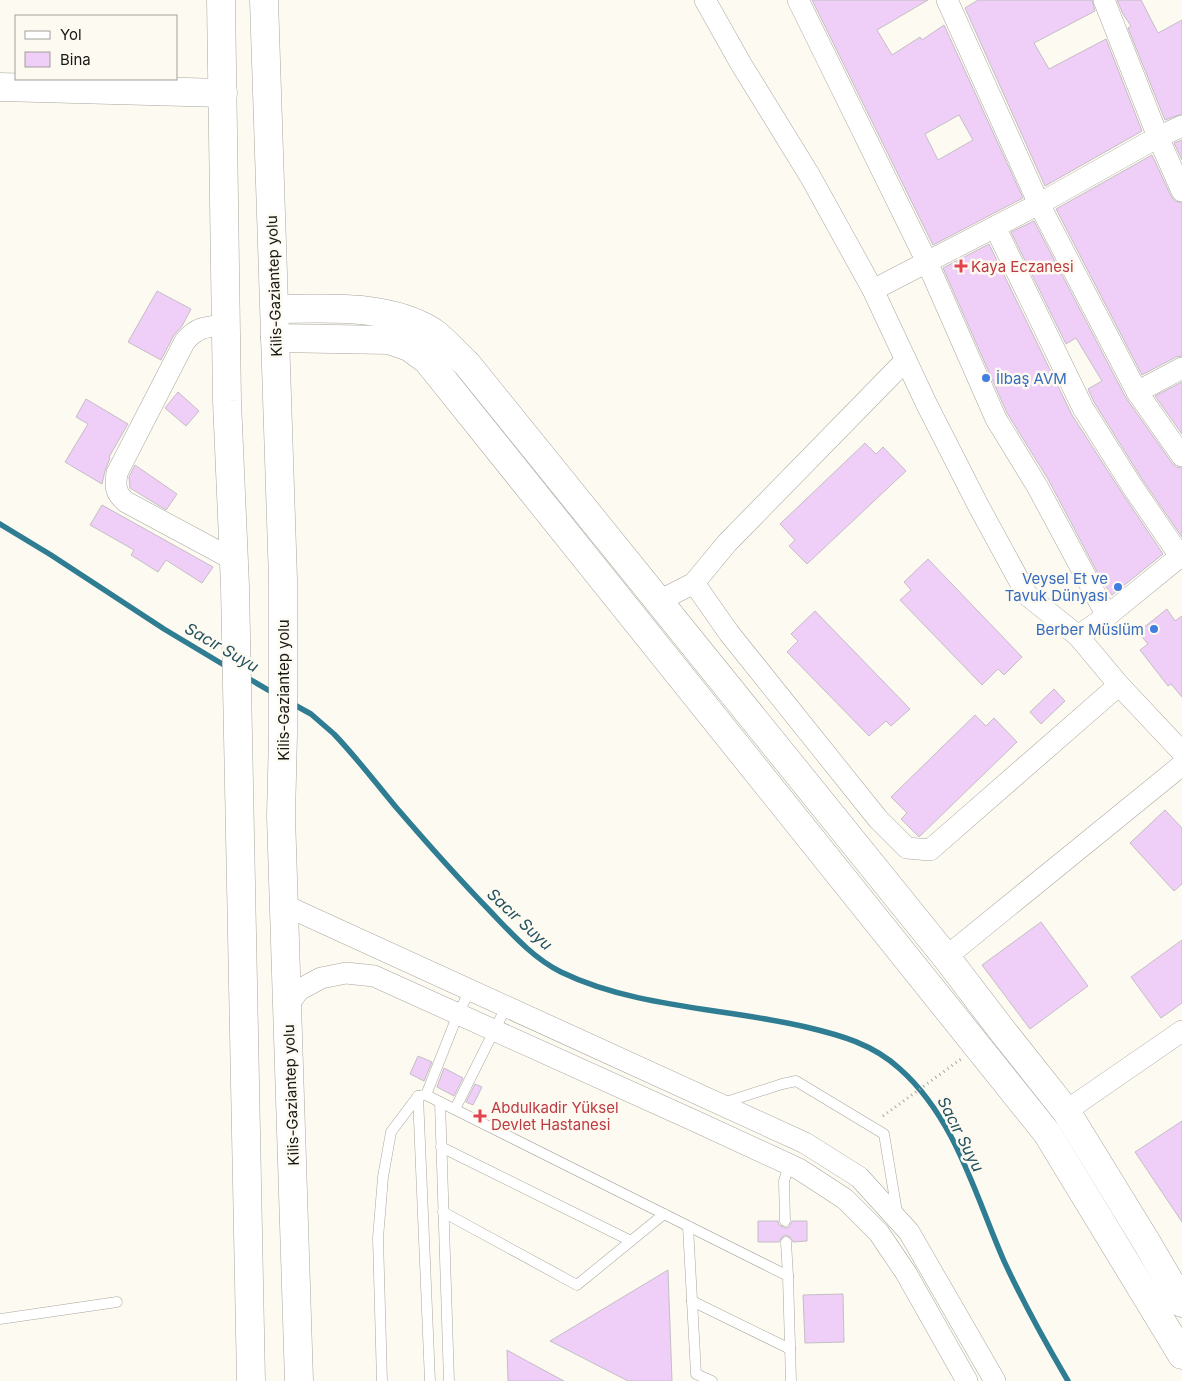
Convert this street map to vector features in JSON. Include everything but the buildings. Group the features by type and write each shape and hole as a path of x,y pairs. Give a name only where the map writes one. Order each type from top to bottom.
{"main road":[{"path":"221,0 226,325 238,737 251,1381"},
{"name":"Kilis-Gaziantep yolu","path":"264,0 283,580 281,816 299,1381"},
{"path":"0,87 223,93"},
{"path":"275,309 348,310 384,314 413,322 434,333 467,364 946,957 1066,1111 1182,1303"},
{"path":"275,338 389,340 409,347 427,360 1047,1133 1182,1355"}],"street":[{"path":"705,0 741,64 810,176 873,290 978,506 1027,595 1078,636 1119,685 1182,752"},
{"path":"798,0 927,262 996,419 1037,486 1107,616"},
{"path":"947,0 1039,204 1137,392 1182,456"},
{"path":"1104,0 1158,137 1182,191"},
{"path":"873,290 1039,204 1158,137 1182,126"},
{"path":"995,227 1083,408 1132,486 1181,556 1107,616 1078,636"},
{"path":"226,325 202,327 193,332 185,341 117,473 115,486 118,495 126,502 234,573"},
{"path":"659,601 694,583 727,543 906,360"},
{"path":"1137,392 1182,368"},
{"path":"694,583 729,633 872,811 907,848 930,850 1119,685"},
{"path":"946,957 1182,765"},
{"path":"284,905 776,1129 817,1150 859,1176 909,1232 995,1381"},
{"path":"288,1004 299,990 321,978 346,973 374,976 687,1117 799,1170 845,1199 879,1233 906,1273 967,1381"},
{"path":"1066,1111 1182,1031"},
{"path":"776,1129 789,1165"},
{"path":"789,1165 817,1150"}],"lane":[{"path":"382,1381 378,1238 383,1177 391,1132 422,1095 470,990"},
{"path":"455,1109 506,1007"},
{"path":"719,1104 796,1081 884,1134 898,1218"},
{"path":"422,1095 455,1109 788,1276"},
{"path":"422,1095 430,1381"},
{"path":"440,1102 449,1381"},
{"path":"441,1147 631,1241"},
{"path":"785,1221 784,1181 789,1165"},
{"path":"443,1212 577,1284 664,1214"},
{"path":"688,1226 696,1374 712,1381"},
{"path":"786,1242 791,1381"},
{"path":"692,1301 790,1350"},
{"path":"0,1320 117,1302"}],"path":[{"path":"870,1126 940,1075"}],"waterway":[{"name":"Sacır Suyu","path":"0,524 164,629 229,668"},
{"name":"Sacır Suyu","path":"246,677 275,694"},
{"name":"Sacır Suyu","path":"291,703 311,714 334,734 442,859 506,928 541,960 561,972 589,984 619,993 681,1006 776,1021 831,1033 867,1047 890,1060 919,1089 936,1111 950,1134 1011,1276 1034,1322 1068,1381"}],"place":[{"name":"Kaya Eczanesi","path":"961,266"},
{"name":"İlbaş AVM","path":"986,378"},
{"name":"Veysel Et ve Tavuk Dünyası","path":"1118,587"},
{"name":"Berber Müslüm","path":"1154,629"},
{"name":"Abdulkadir Yüksel Devlet Hastanesi","path":"480,1116"}]}
